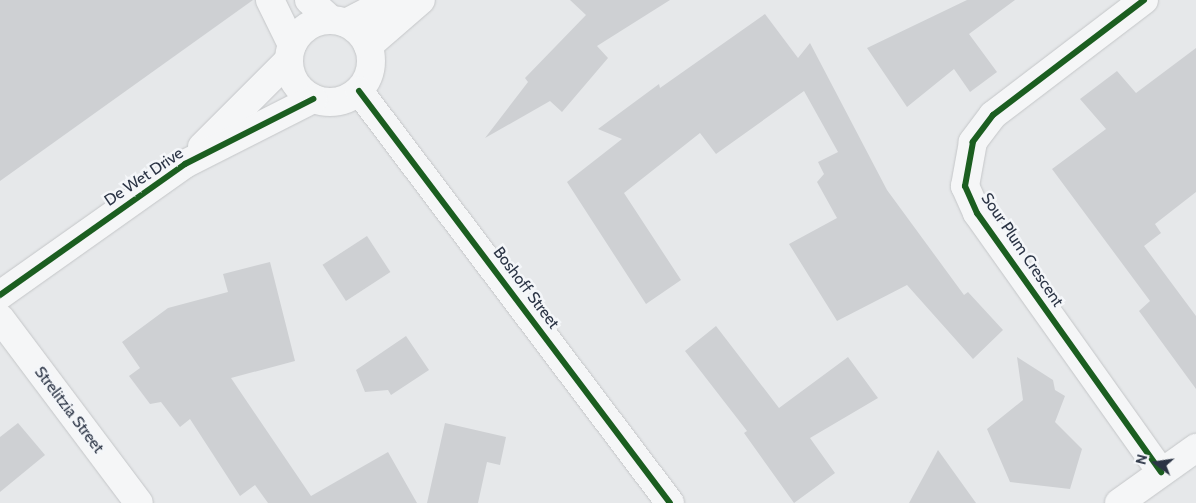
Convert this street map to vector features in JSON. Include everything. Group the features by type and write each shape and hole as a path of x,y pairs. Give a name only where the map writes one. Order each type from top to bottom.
{"street":[{"path":"270,0 290,53 291,77 300,90 313,99 329,102 345,100 359,91 369,70 368,46 360,32 339,22 309,0"},
{"path":"290,53 308,27 339,22 390,0"},
{"path":"368,46 421,0"},
{"name":"Sour Plum Crescent","path":"1144,0 993,115 973,142 965,186 977,213 1161,472"},
{"name":"De Wet Drive","path":"185,164 290,53"},
{"name":"Boshoff Street","path":"359,91 670,503"},
{"name":"De Wet Drive","path":"0,295 185,164 313,99"},
{"name":"Strelitzia Street","path":"0,318 138,503"},
{"path":"1119,503 1196,448"}],"building":[{"path":"0,0 253,0 0,181"},
{"path":"570,0 670,0 597,46 608,58 562,112 550,101 485,138 528,82 525,78 586,15"},
{"path":"967,0 1015,0 969,34 997,72 970,92 954,69 907,107 867,48"},
{"path":"765,14 798,58 810,43 887,190 964,295 968,292 1003,330 973,359 907,285 837,321 789,244 837,218 817,182 824,174 818,162 838,152 804,91 716,154 700,133 624,193 681,280 646,304 567,182 622,139 598,129 659,84 660,88"},
{"path":"1196,48 1196,192 1155,224 1161,233 1144,246 1196,316 1196,389 1139,311 1150,301 1052,169 1106,129 1080,99 1117,71 1136,93"},
{"path":"367,236 390,272 346,301 323,265"},
{"path":"270,262 295,361 231,378 311,496 388,452 417,503 268,503 255,485 240,496 190,419 180,427 161,402 150,404 129,376 140,368 122,342 168,308 228,292 223,274"},
{"path":"716,326 779,408 848,357 878,398 810,438 835,473 794,503 744,433 747,431 685,351"},
{"path":"406,336 429,370 391,395 388,390 365,392 356,370"},
{"path":"1017,357 1053,380 1055,390 1065,396 1055,422 1082,449 1070,489 1010,482 987,429 1023,400"},
{"path":"18,423 45,455 0,492 0,437"},
{"path":"445,423 506,437 500,465 487,462 478,503 427,503"},
{"path":"938,450 976,503 909,503"}],"cycle path":[{"path":"1144,0 993,115 973,142 965,186 977,213 1161,472"},
{"path":"359,91 670,503"},
{"path":"0,295 185,164 313,99"}]}
